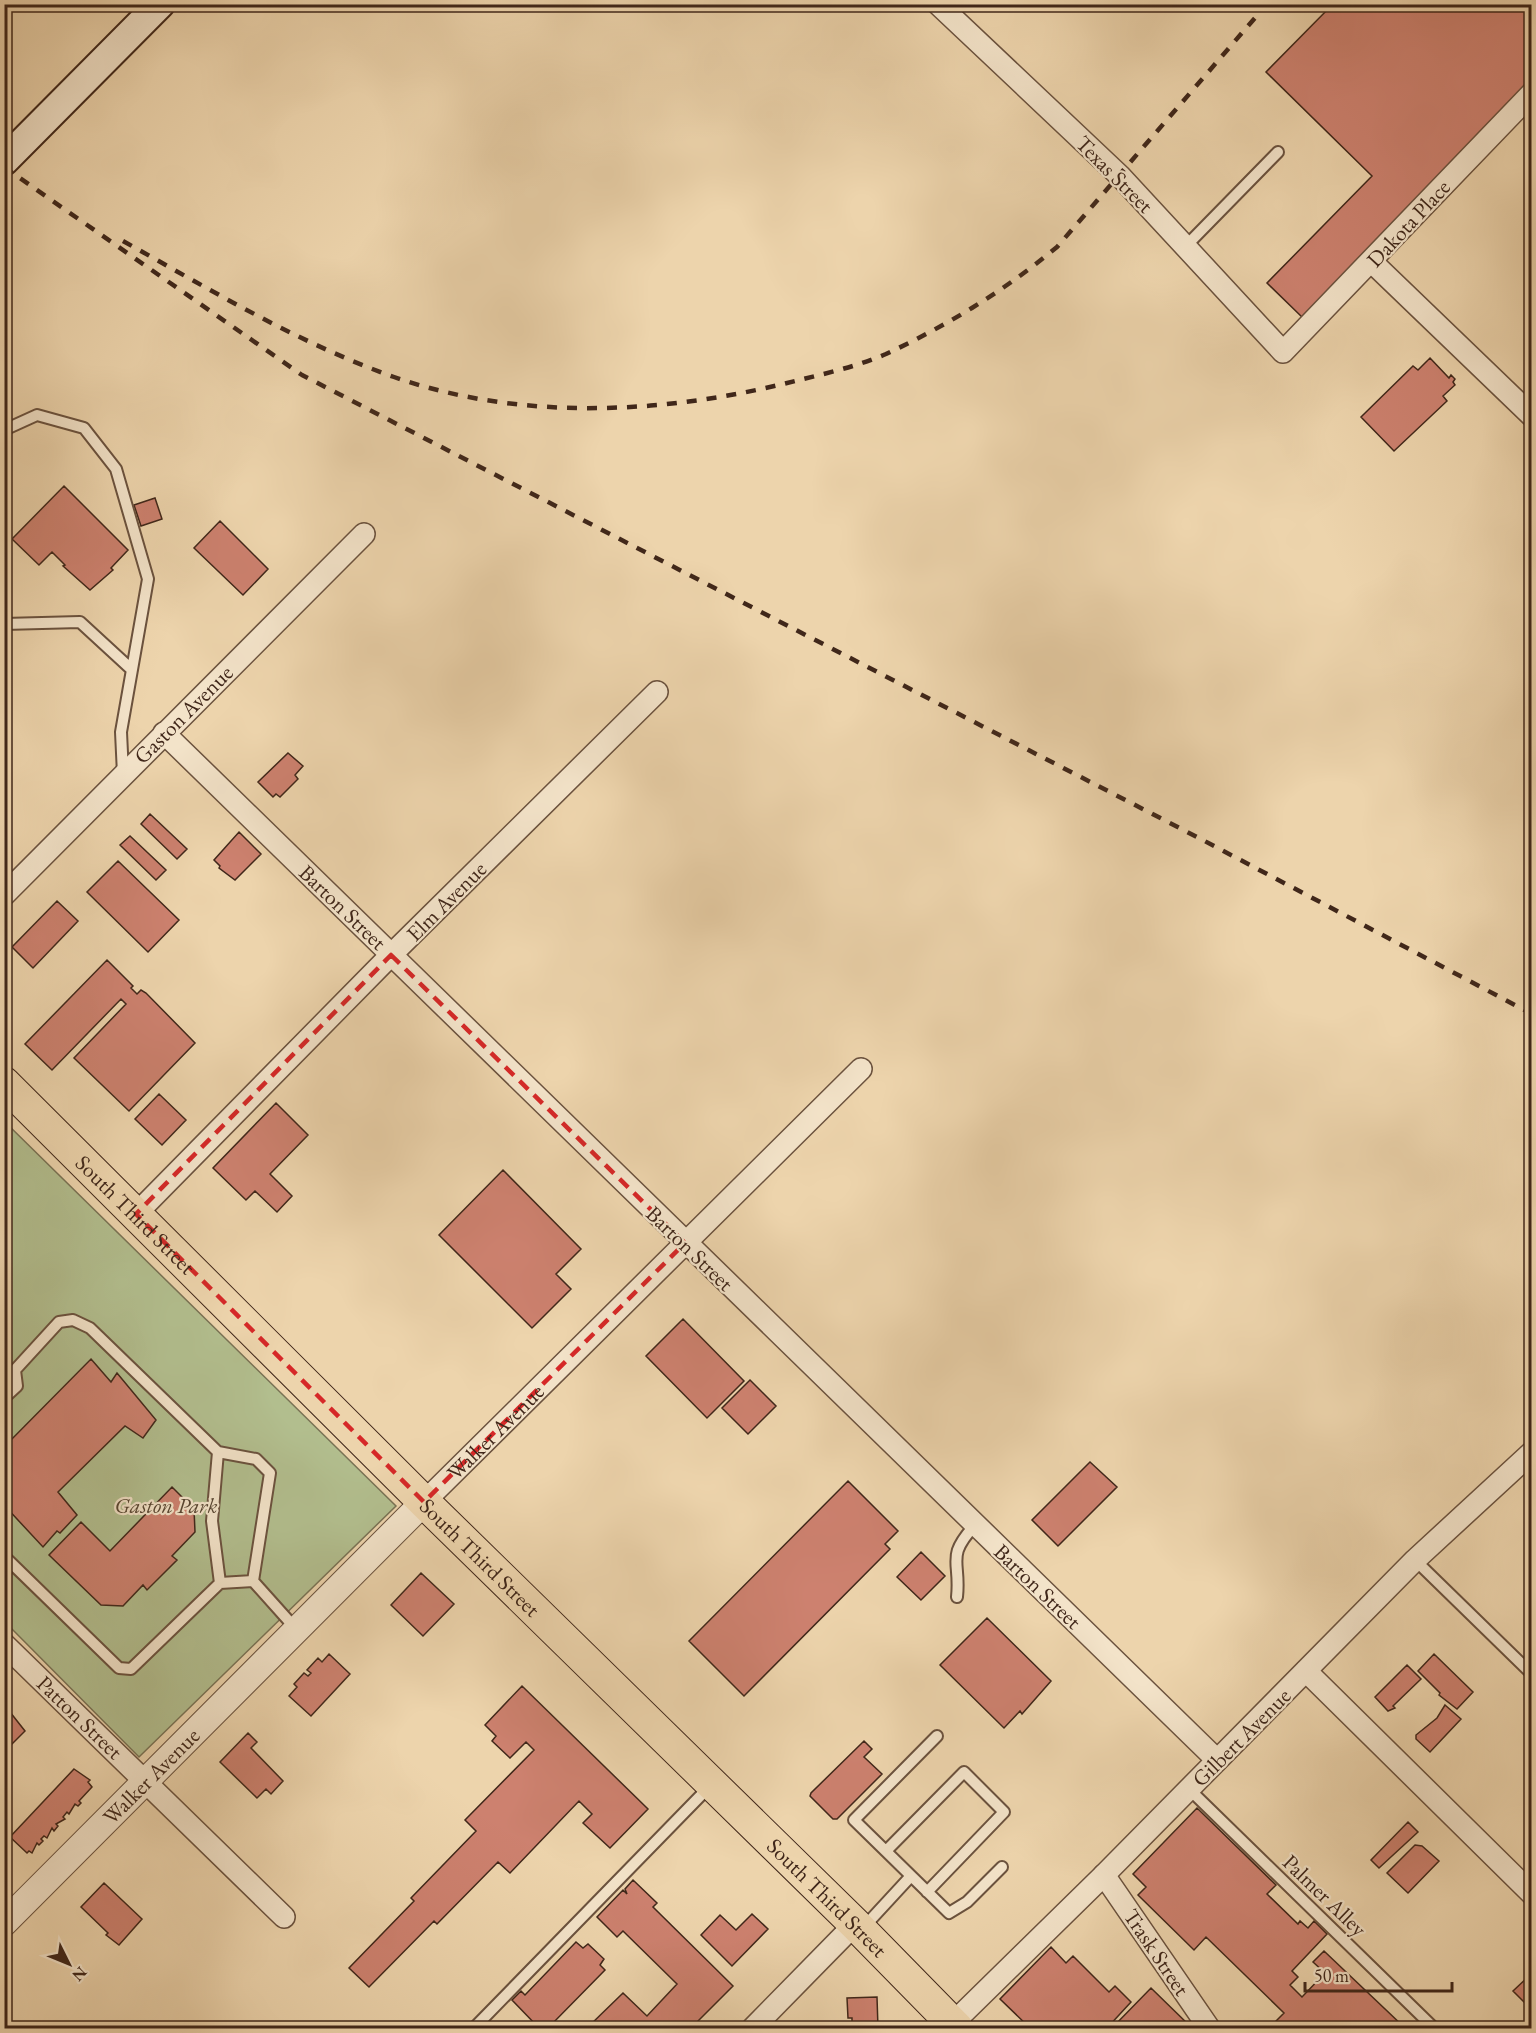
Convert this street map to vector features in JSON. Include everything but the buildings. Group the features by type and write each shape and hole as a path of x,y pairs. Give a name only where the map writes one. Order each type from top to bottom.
{"main road":[{"path":"4,161 160,4"},
{"name":"South Third Street","path":"4,1083 424,1502 858,1927 952,2027"}],"street":[{"name":"Texas Street","path":"938,4 1120,176 1283,352"},
{"name":"Dakota Place","path":"1283,352 1532,93"},
{"path":"1371,262 1532,416"},
{"name":"Gaston Avenue","path":"4,895 364,534"},
{"name":"Elm Avenue","path":"136,1215 391,955 657,692"},
{"name":"Barton Street","path":"164,733 1217,1760"},
{"name":"Walker Avenue","path":"4,1923 861,1069"},
{"name":"Gilbert Avenue","path":"952,2027 1414,1560 1531,1453"},
{"name":"Patton Street","path":"5,1645 284,1917"},
{"path":"1306,1671 1532,1894"},
{"name":"Trask Street","path":"1104,1875 1209,2028"},
{"path":"753,2028 858,1927"}],"lane":[{"path":"1185,247 1278,152"},
{"path":"4,430 36,415 84,428 116,470 148,579 130,668 121,732 123,774"},
{"path":"4,624 80,622 130,668"},
{"path":"4,1398 17,1386 15,1370 59,1322 73,1320 90,1328 218,1452 256,1459 270,1473 253,1581"},
{"path":"218,1452 212,1521 220,1583"},
{"path":"957,1597 955,1554 963,1538 975,1526"},
{"path":"4,1556 119,1668 132,1669 220,1583 253,1581"},
{"path":"1414,1560 1532,1674"},
{"path":"253,1581 297,1629"},
{"path":"937,1736 854,1820 949,1913 967,1902 1002,1867"},
{"path":"886,1851 964,1772 1004,1812 927,1892"},
{"path":"474,2028 712,1784"},
{"name":"Palmer Alley","path":"1189,1789 1434,2028"},
{"path":"858,1927 911,1876"}],"highlighted area":[{"path":"391,955 685,1243 424,1502 136,1214"}],"green space":[{"name":"Gaston Park","path":"4,1121 396,1506 139,1757 5,1622"}],"railway":[{"path":"123,241 289,332 394,377 443,391 493,401 544,407 596,408 647,406 749,391 843,369 886,354 975,306 1017,278 1057,247 1267,4"},
{"path":"4,167 302,375 1197,837 1532,1014"}]}
